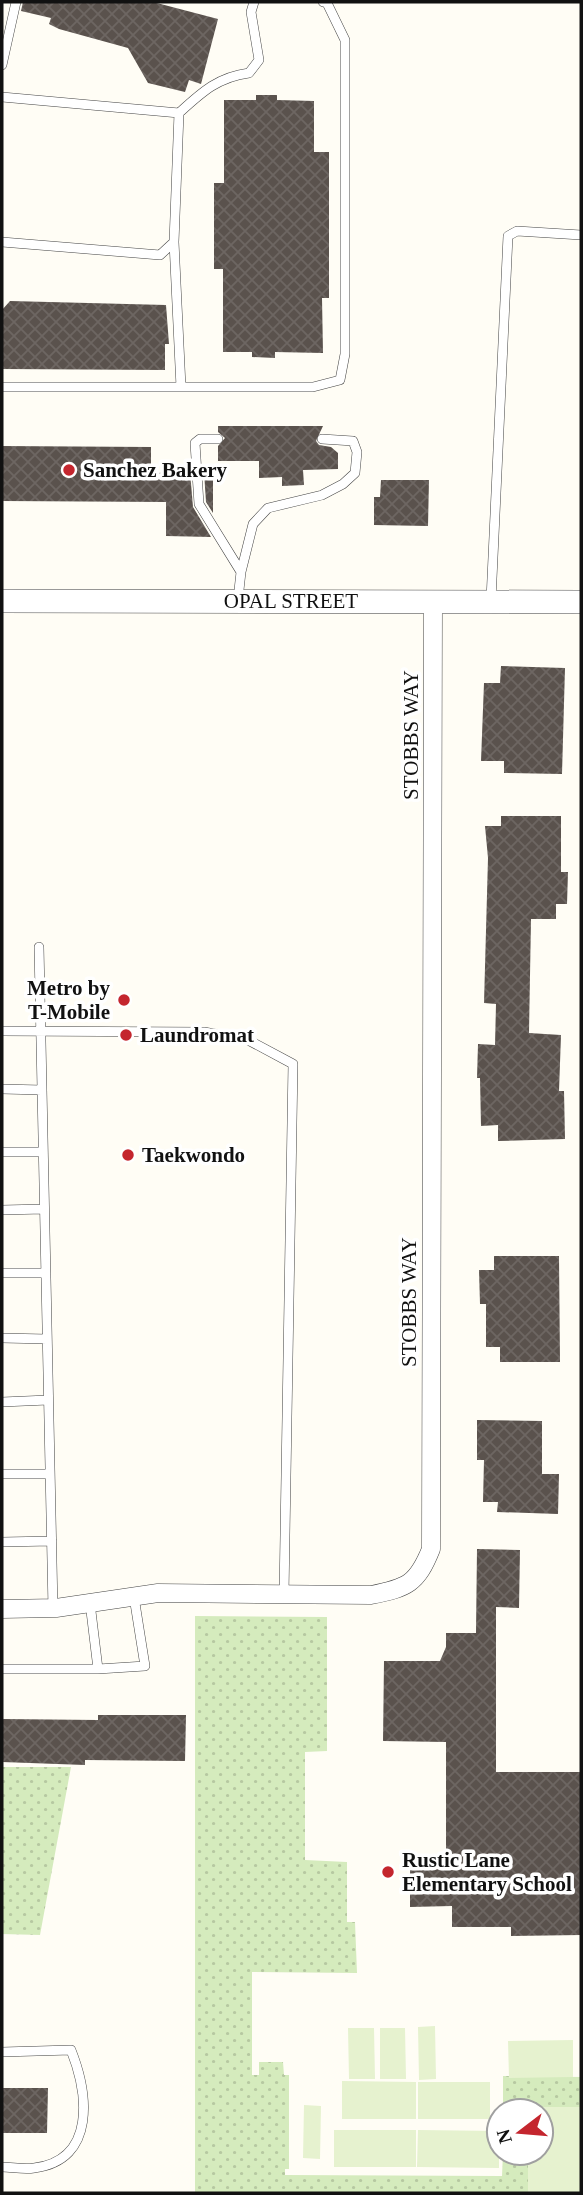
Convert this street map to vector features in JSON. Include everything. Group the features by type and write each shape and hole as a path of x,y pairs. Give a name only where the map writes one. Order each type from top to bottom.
{"street":[{"name":"OPAL STREET","path":"2,601 581,602"},
{"name":"STOBBS WAY","path":"2,1609 53,1609 158,1593 371,1595 404,1588 423,1570 431,1549 433,602"}],"lane":[{"path":"2,65 16,2"},
{"path":"181,387 174,242 179,113 213,83 230,76 249,73 259,60 251,12 254,2"},
{"path":"2,387 313,387 340,380 345,354 345,40 327,3 323,2"},
{"path":"2,97 179,113"},
{"path":"491,602 508,236 517,231 581,235"},
{"path":"2,242 160,255 174,242"},
{"path":"218,439 200,439 195,443 199,504 241,572"},
{"path":"237,601 253,524 268,508 321,495 343,484 355,473 357,452 353,441 322,439"},
{"path":"39,947 53,1609"},
{"path":"2,1031 204,1032 248,1041 293,1064 284,1594"},
{"path":"2,1089 42,1090"},
{"path":"2,1152 43,1152"},
{"path":"2,1210 44,1209"},
{"path":"2,1273 46,1273"},
{"path":"2,1338 47,1339"},
{"path":"2,1402 48,1400"},
{"path":"2,1474 50,1474"},
{"path":"2,1542 52,1541"},
{"path":"2,1669 145,1666 134,1597"},
{"path":"90,1604 98,1669"},
{"path":"2,2052 71,2050 82,2077 84,2127 69,2154 36,2168 2,2167"}],"green space":[{"path":"195,1616 327,1617 327,1751 305,1752 305,1860 347,1862 347,1922 355,1922 357,1973 252,1972 252,2075 259,2075 259,2062 283,2062 284,2075 289,2075 289,2169 285,2169 285,2175 502,2176 502,2167 555,2167 555,2097 503,2097 503,2076 581,2077 581,2193 195,2193"},
{"path":"2,1767 71,1767 40,1935 2,1934"},
{"path":"435,2026 436,2079 419,2080 418,2027"},
{"path":"348,2028 374,2028 375,2079 349,2079"},
{"path":"380,2028 405,2028 406,2079 380,2079"},
{"path":"573,2040 573,2077 509,2078 508,2041"},
{"path":"342,2081 416,2082 416,2119 342,2119"},
{"path":"418,2082 490,2082 490,2097 485,2097 485,2119 418,2119"},
{"path":"304,2105 321,2106 320,2159 303,2158"},
{"path":"555,2107 581,2107 581,2193 528,2193 528,2167 555,2167"},
{"path":"334,2130 416,2130 416,2167 334,2167"},
{"path":"418,2130 485,2131 485,2167 499,2168 417,2167"}],"building":[{"path":"23,2 153,2 218,19 201,84 189,80 185,92 148,83 128,48 59,29 49,24 51,18 21,11"},
{"path":"256,95 277,95 277,100 314,101 314,152 329,152 329,298 322,298 323,353 275,352 275,358 252,357 252,352 223,352 223,269 214,269 214,183 224,183 224,100 256,100"},
{"path":"10,301 166,305 169,344 165,344 165,370 2,369 2,310"},
{"path":"218,426 323,426 316,441 338,453 338,469 303,470 304,485 282,486 282,477 259,478 259,461 218,461 218,446 225,438 218,432"},
{"path":"2,446 151,447 151,473 190,472 193,507 211,537 166,536 166,502 2,501"},
{"path":"204,472 213,472 213,513 206,502"},
{"path":"381,480 429,480 428,526 374,525 374,497 380,497"},
{"path":"501,666 565,668 562,774 504,773 504,761 481,761 484,683 500,683"},
{"path":"501,816 561,816 561,872 568,872 567,904 556,904 556,919 531,919 529,1033 561,1035 559,1091 564,1091 565,1139 498,1141 498,1125 481,1126 480,1078 477,1078 478,1044 495,1045 496,1004 484,1003 488,858 485,826 501,826"},
{"path":"494,1256 559,1256 560,1362 500,1362 500,1347 486,1347 486,1304 480,1304 479,1270 494,1270"},
{"path":"477,1420 542,1421 542,1474 559,1474 558,1514 497,1512 498,1502 483,1502 484,1460 477,1460"},
{"path":"477,1549 520,1550 519,1608 496,1607 496,1772 581,1772 581,1935 511,1936 511,1927 452,1927 452,1906 410,1907 410,1859 446,1860 446,1742 383,1741 384,1661 440,1661 446,1647 446,1633 476,1633"},
{"path":"98,1715 186,1715 185,1761 85,1760 85,1765 2,1762 2,1719 98,1720"},
{"path":"2,2088 48,2088 47,2133 2,2133"}],"place":[{"name":"Sanchez Bakery","path":"69,470"},
{"name":"Metro by T-Mobile","path":"124,1000"},
{"name":"Laundromat","path":"126,1035"},
{"name":"Taekwondo","path":"128,1155"},
{"name":"Rustic Lane Elementary School","path":"388,1872"}]}
